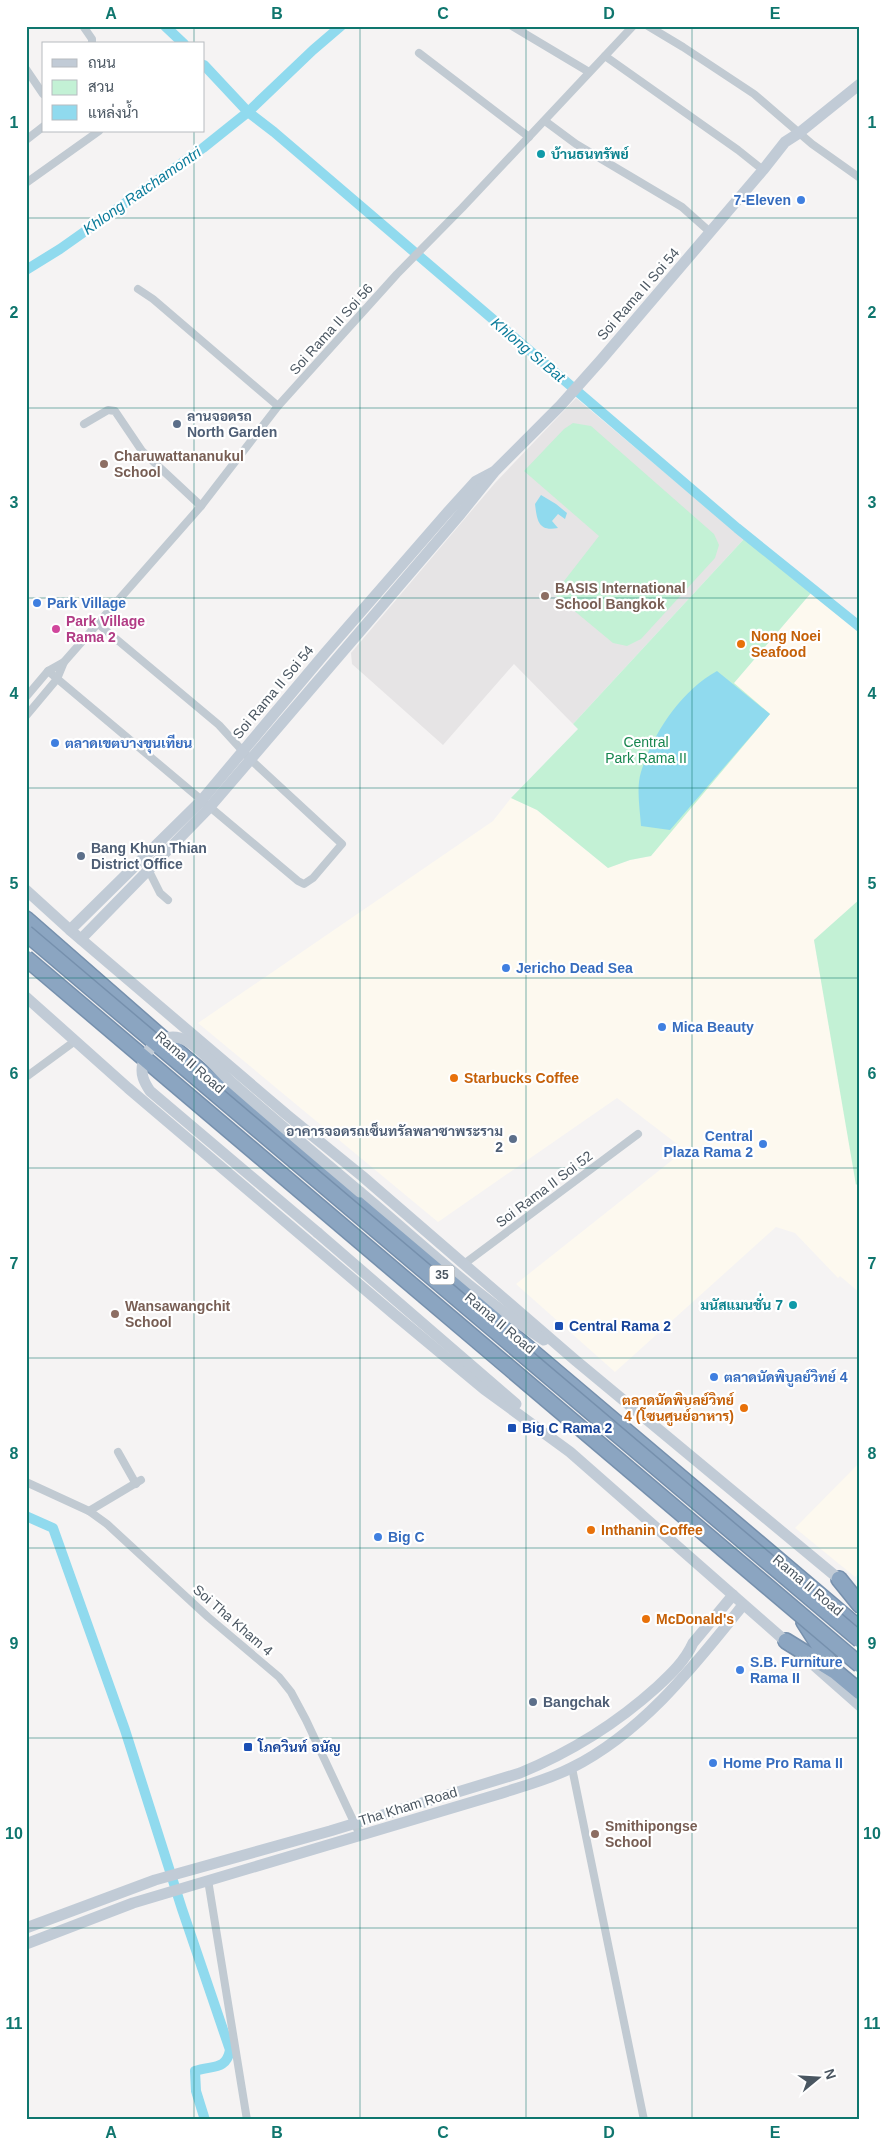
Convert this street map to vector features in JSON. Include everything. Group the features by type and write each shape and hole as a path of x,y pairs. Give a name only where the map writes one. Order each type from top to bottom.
{"highway":[{"name":"Rama II Road","path":"26,919 178,1052 860,1629"},
{"path":"26,933 860,1640"},
{"path":"26,958 860,1665"},
{"name":"35","path":"26,964 860,1670"},
{"path":"839,1579 860,1604"},
{"path":"823,1598 860,1616"},
{"path":"804,1622 836,1672"},
{"path":"786,1642 836,1672 860,1692"}],"main road":[{"name":"Soi Rama II Soi 54","path":"81,939 148,869 205,804 387,591 476,481 495,471 560,406 785,142 860,84"},
{"name":"Soi Rama II Soi 54","path":"70,930 205,804"},
{"name":"Rama II Road","path":"26,890 70,930 464,1264 574,1360 860,1596"},
{"path":"26,997 395,1316 484,1389 546,1433"},
{"path":"574,1360 517,1323 360,1192 182,1038 174,1037 160,1040 144,1057 142,1065 144,1083 150,1091 510,1398 546,1433 631,1504 743,1605 860,1706"},
{"name":"Tha Kham Road","path":"26,1928 162,1878 355,1823 520,1773 566,1752 597,1734 643,1700 678,1666 689,1652 693,1643 733,1595"},
{"name":"Tha Kham Road","path":"26,1944 133,1903 499,1794 572,1768 628,1729 672,1690 743,1605"},
{"path":"689,1652 698,1661"}],"street":[{"path":"83,26 92,42"},
{"path":"512,26 589,72"},
{"name":"Soi Rama II Soi 56","path":"26,716 57,678 64,662 201,506 278,406 397,274 444,227 633,26"},
{"path":"648,26 754,94 812,144 860,178"},
{"path":"419,53 529,136"},
{"path":"604,56 738,150 763,170"},
{"path":"26,69 42,93"},
{"path":"545,120 576,144 682,207 710,232"},
{"path":"26,140 42,128"},
{"path":"26,183 98,132"},
{"path":"138,289 182,323 278,406"},
{"path":"84,424 108,410 115,411 142,451 201,506"},
{"path":"48,671 298,881 304,884 308,883 342,844 246,755 219,725 97,623"},
{"name":"Soi Rama II Soi 56","path":"26,697 48,671 64,662"},
{"path":"148,869 160,893 168,900"},
{"path":"26,1077 75,1041"},
{"name":"Soi Rama II Soi 52","path":"464,1264 638,1134"},
{"path":"89,1512 138,1482 118,1452"},
{"name":"Soi Tha Kham 4","path":"26,1482 89,1512 107,1524 208,1617 279,1677 299,1707 360,1836"},
{"path":"572,1768 644,2120"},
{"path":"208,1880 248,2120"}],"shaded area":[{"name":"BASIS International School Bangkok","path":"576,398 744,539 573,724 514,664 443,745 352,664 351,653 495,483"},
{"path":"811,593 860,633 860,899 814,940 860,1203 860,1293 840,1276 838,1278 795,1233 776,1227 615,1372 516,1284 685,1150 617,1098 438,1222 198,1023 493,821 511,798 537,810 608,868 630,860 651,856 670,830 734,683"},
{"path":"860,1462 860,1572 855,1577 795,1528"}],"green space":[{"path":"573,423 591,426 714,534 719,545 715,558 641,639 627,646 613,643 554,594 599,536 524,471 564,429"},
{"name":"Central Park Rama II","path":"744,539 811,593 734,683 770,714 651,856 630,860 608,868 537,810 511,798 578,729 573,724"},
{"path":"860,899 860,1181 856,1185 814,940"}],"water":[{"path":"541,495 567,513 565,519 558,514 552,521 558,528 546,528 540,524 535,504"},
{"path":"717,671 770,714 670,830 641,826 639,785 646,757 661,728 680,701 704,679"}],"waterway":[{"name":"Khlong Si Bat","path":"165,26 182,42"},
{"name":"Khlong Ratchamontri","path":"26,270 60,249 203,148 248,112 341,26"},
{"name":"Khlong Si Bat","path":"205,66 248,112 274,132 737,528 860,627"},
{"path":"26,1516 53,1528 125,1730 182,1909 230,2050 228,2057 222,2064 195,2071 196,2091 205,2120"}],"place":[{"name":"บ้านธนทรัพย์","path":"541,154"},
{"name":"7-Eleven","path":"801,200"},
{"name":"ลานจอดรถ North Garden","path":"177,424"},
{"name":"Charuwattananukul School","path":"104,464"},
{"name":"BASIS International School Bangkok","path":"545,596"},
{"name":"Park Village","path":"37,603"},
{"name":"Park Village Rama 2","path":"56,629"},
{"name":"Nong Noei Seafood","path":"741,644"},
{"name":"ตลาดเขตบางขุนเทียน","path":"55,743"},
{"name":"Bang Khun Thian District Office","path":"81,856"},
{"name":"Jericho Dead Sea","path":"506,968"},
{"name":"Mica Beauty","path":"662,1027"},
{"name":"Starbucks Coffee","path":"454,1078"},
{"name":"อาคารจอดรถเซ็นทรัลพลาซาพระราม 2","path":"513,1139"},
{"name":"Central Plaza Rama 2","path":"763,1144"},
{"name":"มนัสแมนชั่น 7","path":"793,1305"},
{"name":"Wansawangchit School","path":"115,1314"},
{"name":"Central Rama 2","path":"559,1326"},
{"name":"ตลาดนัดพิบูลย์วิทย์ 4","path":"714,1377"},
{"name":"ตลาดนัดพิบูลย์วิทย์ 4 (โซนศูนย์อาหาร)","path":"744,1408"},
{"name":"Big C Rama 2","path":"512,1428"},
{"name":"Inthanin Coffee","path":"591,1530"},
{"name":"Big C","path":"378,1537"},
{"name":"McDonald's","path":"646,1619"},
{"name":"S.B. Furniture Rama II","path":"740,1670"},
{"name":"Bangchak","path":"533,1702"},
{"name":"โภควินท์ อนัญ","path":"248,1747"},
{"name":"Home Pro Rama II","path":"713,1763"},
{"name":"Smithipongse School","path":"595,1834"}]}
